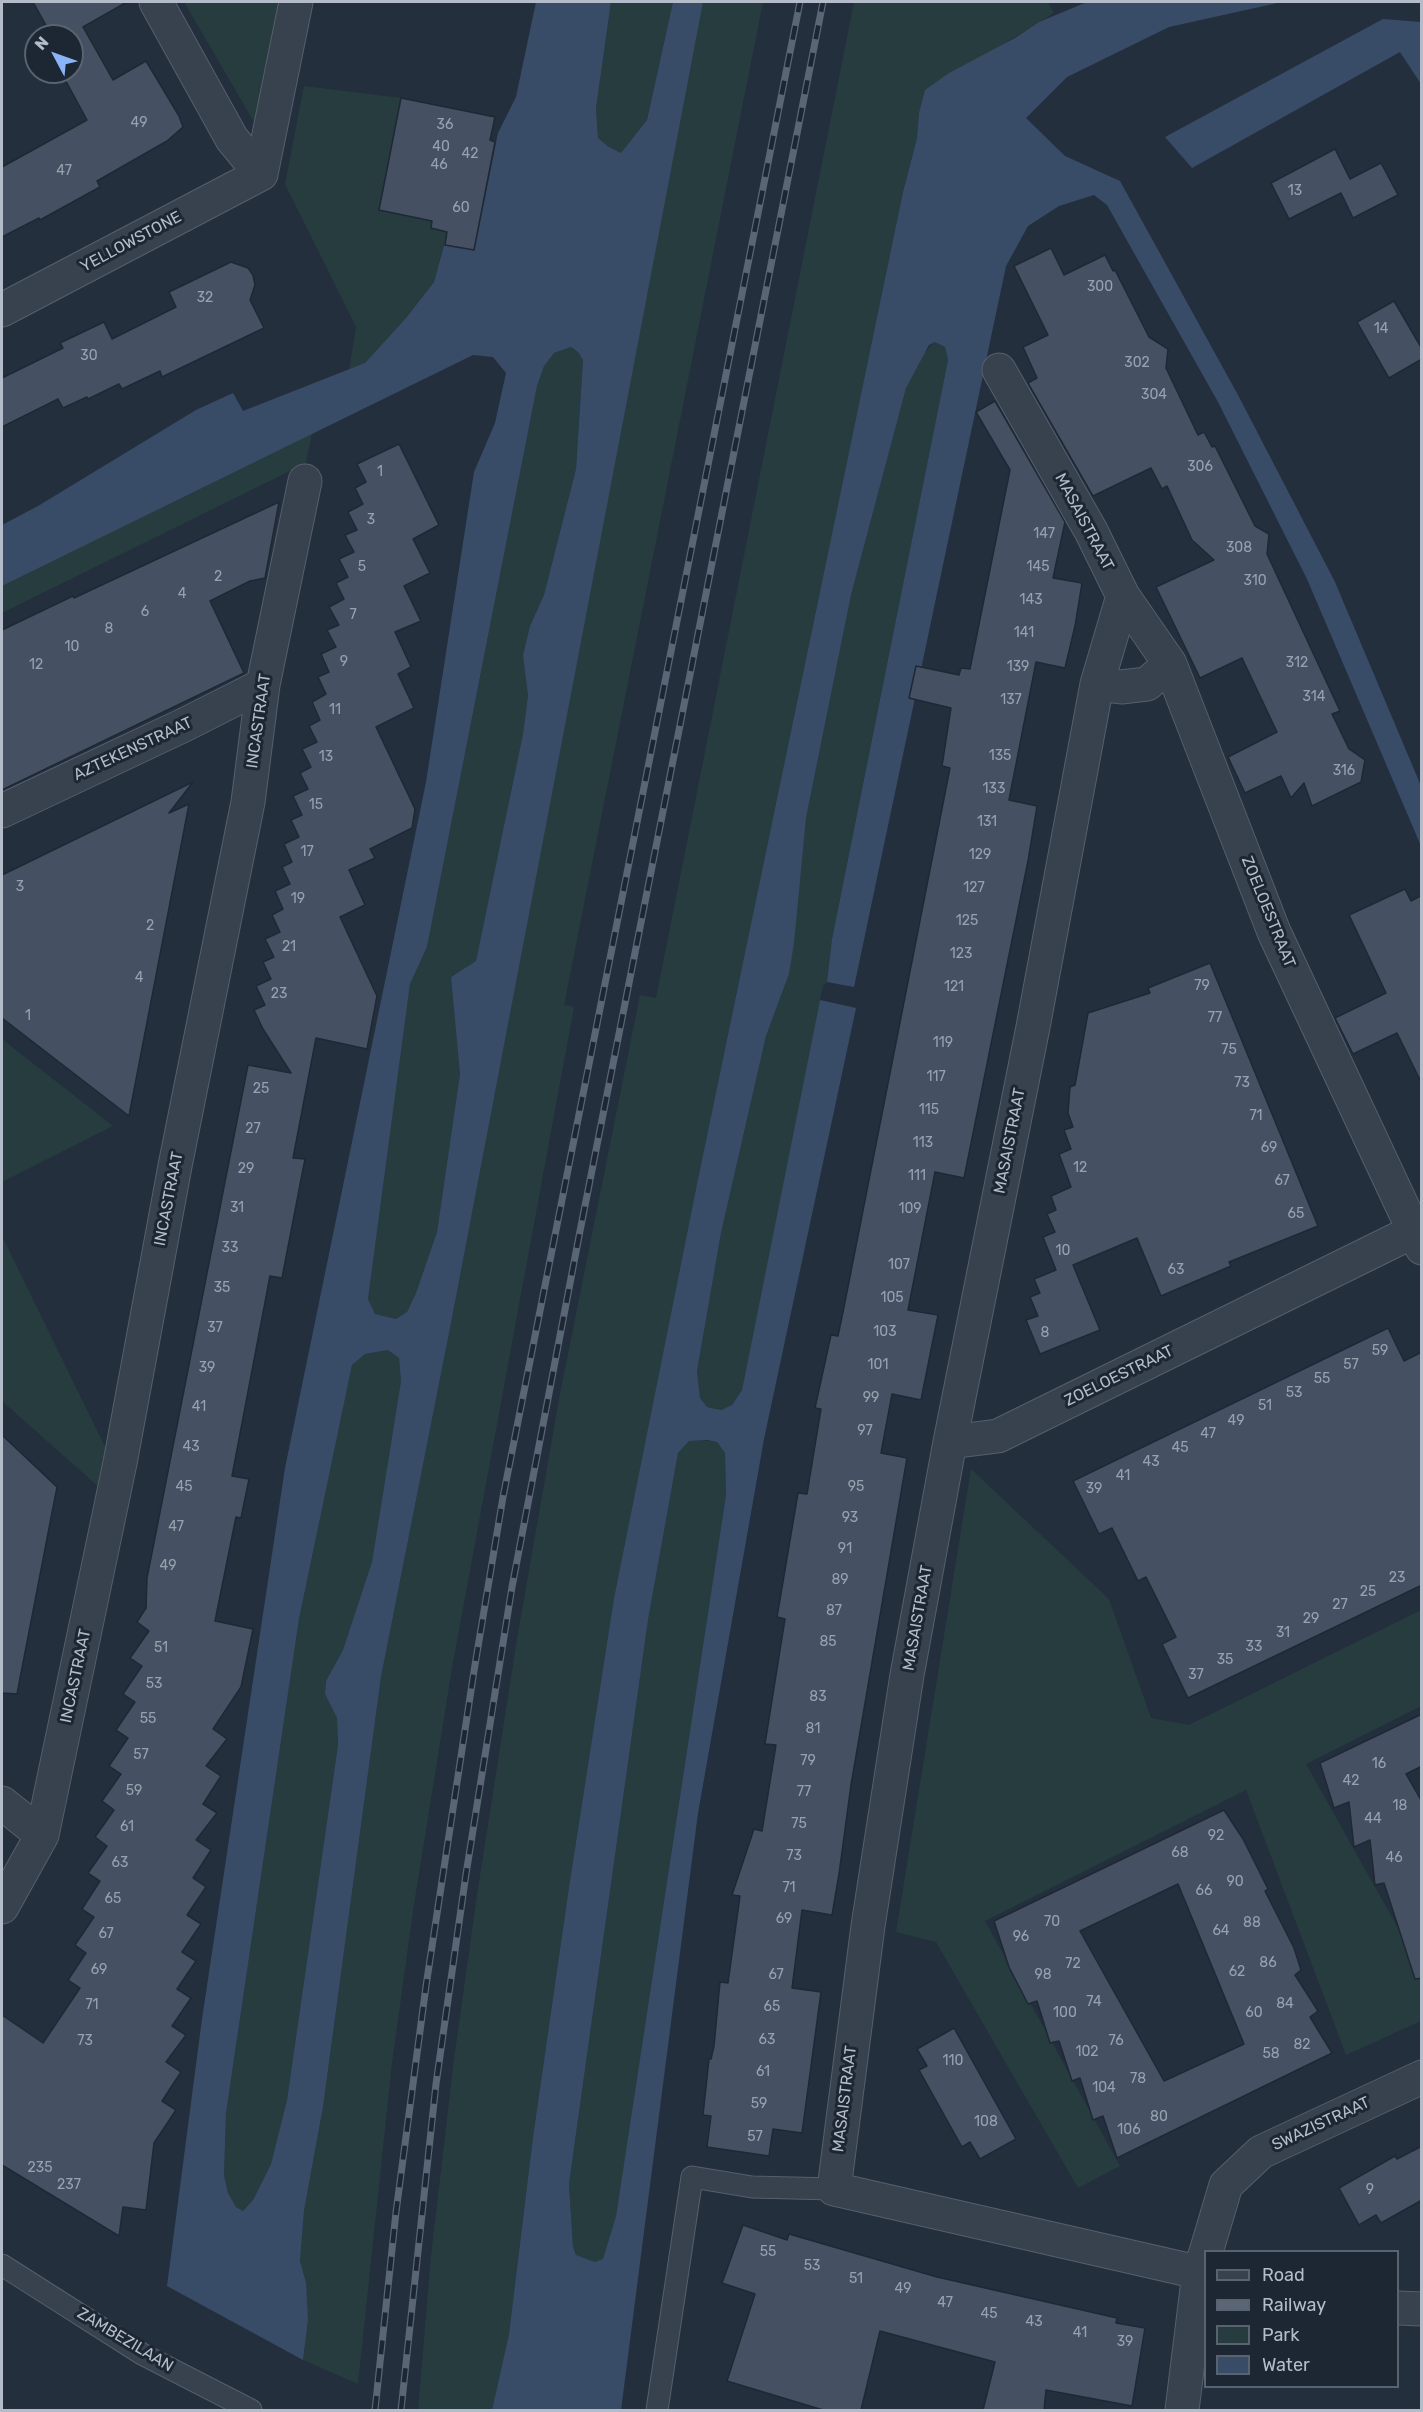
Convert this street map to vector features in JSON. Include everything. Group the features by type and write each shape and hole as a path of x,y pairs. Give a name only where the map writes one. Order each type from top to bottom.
{"street":[{"path":"156,2 232,140 261,174"},
{"path":"261,174 296,2"},
{"name":"YELLOWSTONE","path":"2,310 261,174"},
{"name":"MASAISTRAAT","path":"834,2189 868,1926 907,1675 1097,684 1123,596 1091,531 999,370"},
{"name":"INCASTRAAT","path":"2,1906 42,1835 120,1462 175,1166 248,802 263,685 305,481"},
{"name":"ZOELOESTRAAT","path":"950,1442 998,1436 1417,1240 1274,932 1170,664 1123,596"},
{"path":"1097,684 1121,687 1147,684 1170,664"},
{"name":"AZTEKENSTRAAT","path":"2,811 263,685"},
{"path":"2,1803 42,1835"},
{"name":"SWAZISTRAAT","path":"1208,2250 1226,2185 1261,2152 1422,2077"},
{"path":"834,2189 1204,2263 1182,2410"},
{"path":"1399,2308 1422,2310"}],"lane":[{"path":"657,2410 692,2177 752,2187 834,2189"},
{"name":"ZAMBEZILAAN","path":"2,2265 142,2354 251,2410"}],"green space":[{"path":"184,2 283,2 257,127"},
{"path":"611,2 673,2 647,120 621,153 598,138 596,108"},
{"path":"702,2 763,2 564,1005 574,1007 452,1668 413,1911 392,2063 358,2384 303,2360 308,2320 300,2261 304,2211 323,2107 381,1677 451,1323"},
{"path":"854,2 1048,2 1054,13 992,51 919,113 917,138 903,192 698,1179 614,1598 533,2137 509,2334 492,2410 418,2410 431,2256 454,2059 517,1639 559,1399 640,995 656,998"},
{"path":"304,86 401,98 379,210 432,221 431,228 447,232 434,282 406,318 365,363 349,371 356,327 285,184"},
{"path":"935,342 945,347 948,360 832,939 827,982 823,986 820,1000 742,1390 732,1405 721,1410 707,1407 700,1398 697,1371 721,1233 766,1036 789,974 806,818 851,595 906,388 924,353"},
{"path":"571,347 583,360 576,469 544,595 530,626 523,655 528,696 523,734 476,961 451,977 460,1074 437,1232 416,1293 407,1312 396,1319 374,1314 368,1299 410,984 427,947 537,386 544,365 554,353"},
{"path":"312,433 305,467 300,466 2,613 2,586"},
{"path":"2,1039 113,1126 2,1182"},
{"path":"2,1236 108,1453 101,1489 2,1401"},
{"path":"388,1350 399,1358 401,1381 372,1563 343,1650 326,1681 325,1694 337,1718 338,1745 287,2100 271,2164 253,2200 243,2211 236,2207 228,2193 224,2175 226,2113 299,1619 352,1365 365,1354"},
{"path":"689,1441 717,1442 725,1453 726,1495 616,2216 603,2260 595,2262 576,2255 573,2247 569,2184 648,1620 678,1453"},
{"path":"971,1469 1109,1599 1151,1718 1189,1725 1421,1610 1421,1706 1306,1764 1421,1969 1421,2021 1346,2055 1246,1790 985,1921 1120,2166 1078,2188 936,1942 896,1932"}],"water":[{"path":"536,2 611,2 596,108 598,138 621,153 647,120 673,2 703,2 451,1323 381,1677 323,2107 304,2211 300,2261 306,2283 308,2320 303,2360 167,2286 202,2019 285,1468 426,782 474,472 495,423 506,373 493,357 473,355 2,586 2,525 38,506 196,410 233,393 243,411 365,363 406,318 434,282 449,227 478,232 498,133 516,97","holes":["571,347 583,360 576,469 544,595 530,626 523,655 528,696 523,734 476,961 451,977 460,1074 437,1232 416,1293 407,1312 396,1319 375,1314 368,1299 410,984 427,947 537,386 544,366 554,353","388,1350 399,1358 401,1381 372,1562 343,1650 326,1681 325,1694 337,1718 338,1745 287,2100 271,2164 253,2200 243,2211 236,2207 228,2193 224,2175 226,2113 299,1619 352,1365 365,1354"]},
{"path":"1087,2 1282,2 1169,27 1067,77 1026,118 1065,156 1120,181 1238,395 1335,582 1421,786 1421,846 1307,579 1218,402 1107,205 1094,195 1059,206 1028,226 1006,266 854,987 827,982 832,939 948,360 945,347 935,342 929,345 906,388 851,595 806,818 789,974 766,1036 721,1233 697,1371 700,1398 707,1407 721,1410 732,1405 742,1390 820,1000 856,1008 764,1439 698,1813 621,2410 492,2410 509,2334 533,2137 614,1598 698,1179 903,192 917,138 919,113 925,90 949,73 1015,38 1039,22","holes":["689,1441 717,1442 725,1453 726,1495 616,2216 603,2259 595,2262 576,2255 573,2247 569,2184 648,1620 678,1453"]},
{"path":"1383,19 1421,22 1421,84 1400,52 1192,168 1165,137"}],"building":[{"path":"33,2 127,2 84,26 84,24 45,24"},
{"path":"84,29 113,80 146,61 179,116 183,127 167,141 97,181 100,187 40,220 39,218 2,237 2,167 87,120 68,84 84,84"},
{"path":"401,98 495,117 490,140 495,142 474,250 445,245 447,232 431,228 432,221 379,210"},
{"path":"1335,149 1350,179 1381,163 1398,195 1353,218 1341,193 1289,219 1271,183"},
{"path":"1051,248 1064,275 1105,255 1149,337 1168,349 1166,368 1198,435 1204,432 1212,447 1215,446 1255,526 1269,534 1267,554 1340,711 1332,714 1349,749 1365,760 1361,782 1312,806 1304,783 1291,798 1281,776 1245,793 1228,757 1277,732 1242,658 1200,678 1156,587 1214,560 1192,540 1167,486 1162,489 1151,468 1093,496 1028,383 1037,378 1023,347 1048,335 1014,266"},
{"path":"231,262 248,268 253,275 255,285 250,300 264,328 162,377 160,371 122,389 119,384 63,408 58,399 2,427 2,378 63,348 60,343 104,322 112,339 176,307 169,292"},
{"path":"1394,301 1422,349 1422,359 1389,378 1357,322"},
{"path":"995,401 1065,522 1053,578 1082,583 1075,626 1065,668 1036,662 1009,800 1037,806 1028,861 964,1178 935,1172 908,1310 938,1315 921,1400 892,1394 881,1453 907,1458 851,1785 839,1874 832,1915 802,1910 792,1988 821,1992 802,2133 773,2129 769,2156 707,2147 711,2116 703,2115 709,2059 711,2059 714,2046 720,1982 728,1983 740,1896 732,1895 754,1829 762,1831 776,1745 765,1744 785,1619 777,1617 798,1493 807,1494 821,1409 815,1408 831,1335 838,1336 950,768 942,766 951,708 909,698 916,666 959,675 961,668 970,669 1010,470 976,412"},
{"path":"399,444 439,525 413,539 430,573 404,586 421,621 395,632 411,667 398,674 414,708 376,727 415,809 412,828 370,849 375,858 349,870 365,905 340,917 377,996 367,1049 316,1038 293,1158 305,1159 282,1278 270,1276 232,1476 249,1479 241,1518 236,1517 215,1621 253,1629 241,1687 213,1729 227,1739 206,1766 221,1776 203,1804 217,1813 196,1840 211,1850 193,1878 206,1887 187,1915 201,1924 182,1952 196,1961 177,1989 191,1998 172,2026 186,2035 166,2062 181,2072 162,2101 176,2110 154,2143 146,2210 123,2207 119,2236 2,2165 2,2015 43,2043 80,1988 68,1980 86,1953 75,1945 94,1917 82,1909 100,1881 88,1873 107,1846 95,1837 114,1810 102,1801 121,1774 109,1766 128,1738 116,1730 135,1702 123,1694 142,1666 130,1658 149,1631 137,1622 146,1608 147,1578 248,1065 291,1073 263,1029 254,1010 265,1005 256,986 271,979 263,962 274,957 265,939 280,932 272,915 283,909 275,891 290,884 282,867 292,862 284,844 299,837 291,820 302,815 293,796 308,789 300,773 311,767 302,749 317,742 309,726 320,720 312,702 326,694 318,677 329,672 321,654 336,647 327,630 339,625 329,607 344,599 336,583 348,577 339,559 354,552 345,535 357,530 348,512 363,504 355,488 366,482 357,464"},
{"path":"279,502 265,578 250,581 210,601 244,673 2,790 2,630"},
{"path":"193,782 169,813 189,804 129,1116 2,1018 2,875"},
{"path":"1405,889 1411,901 1422,895 1422,1084 1397,1033 1353,1054 1335,1018 1386,993 1349,915"},
{"path":"1210,963 1318,1226 1229,1262 1231,1266 1161,1296 1137,1238 1073,1265 1100,1330 1040,1354 1026,1320 1038,1316 1030,1297 1040,1293 1034,1279 1056,1270 1043,1237 1055,1232 1047,1214 1056,1210 1051,1196 1071,1187 1059,1154 1071,1149 1064,1130 1073,1127 1068,1113 1070,1087 1075,1085 1088,1013 1150,993 1148,988"},
{"path":"1388,1328 1404,1361 1422,1352 1422,1585 1188,1698 1162,1644 1176,1637 1146,1577 1138,1581 1112,1528 1099,1534 1073,1481"},
{"path":"2,1435 57,1487 17,1694 2,1693"},
{"path":"1422,1714 1422,1766 1406,1774 1422,1802 1422,1978 1415,1979 1384,1883 1375,1885 1370,1840 1354,1847 1349,1802 1334,1808 1320,1763"},
{"path":"1224,1810 1243,1839 1268,1889 1265,1891 1294,1948 1301,1970 1295,1975 1318,2011 1310,2017 1332,2053 1117,2158 1103,2116 1093,2120 1080,2078 1072,2081 1059,2041 1050,2043 1037,2001 1028,2004 1009,1967 994,1921","holes":["1178,1884 1244,2044 1164,2081 1080,1931"]},
{"path":"954,2028 1016,2139 980,2159 970,2142 962,2147 919,2070 927,2066 917,2049"},
{"path":"1422,2146 1422,2200 1381,2223 1376,2215 1359,2225 1339,2188 1395,2156 1397,2159"},
{"path":"743,2225 787,2240 789,2234 937,2277 1117,2318 1116,2323 1145,2328 1132,2406 1046,2390 1044,2410 983,2410 995,2362 880,2331 861,2410 823,2410 727,2381 755,2294 722,2283"}],"railway":[{"path":"375,2410 396,2212 426,1986 503,1497 800,2"},
{"path":"401,2410 436,2084 466,1874 512,1587 580,1231 823,2"}]}
